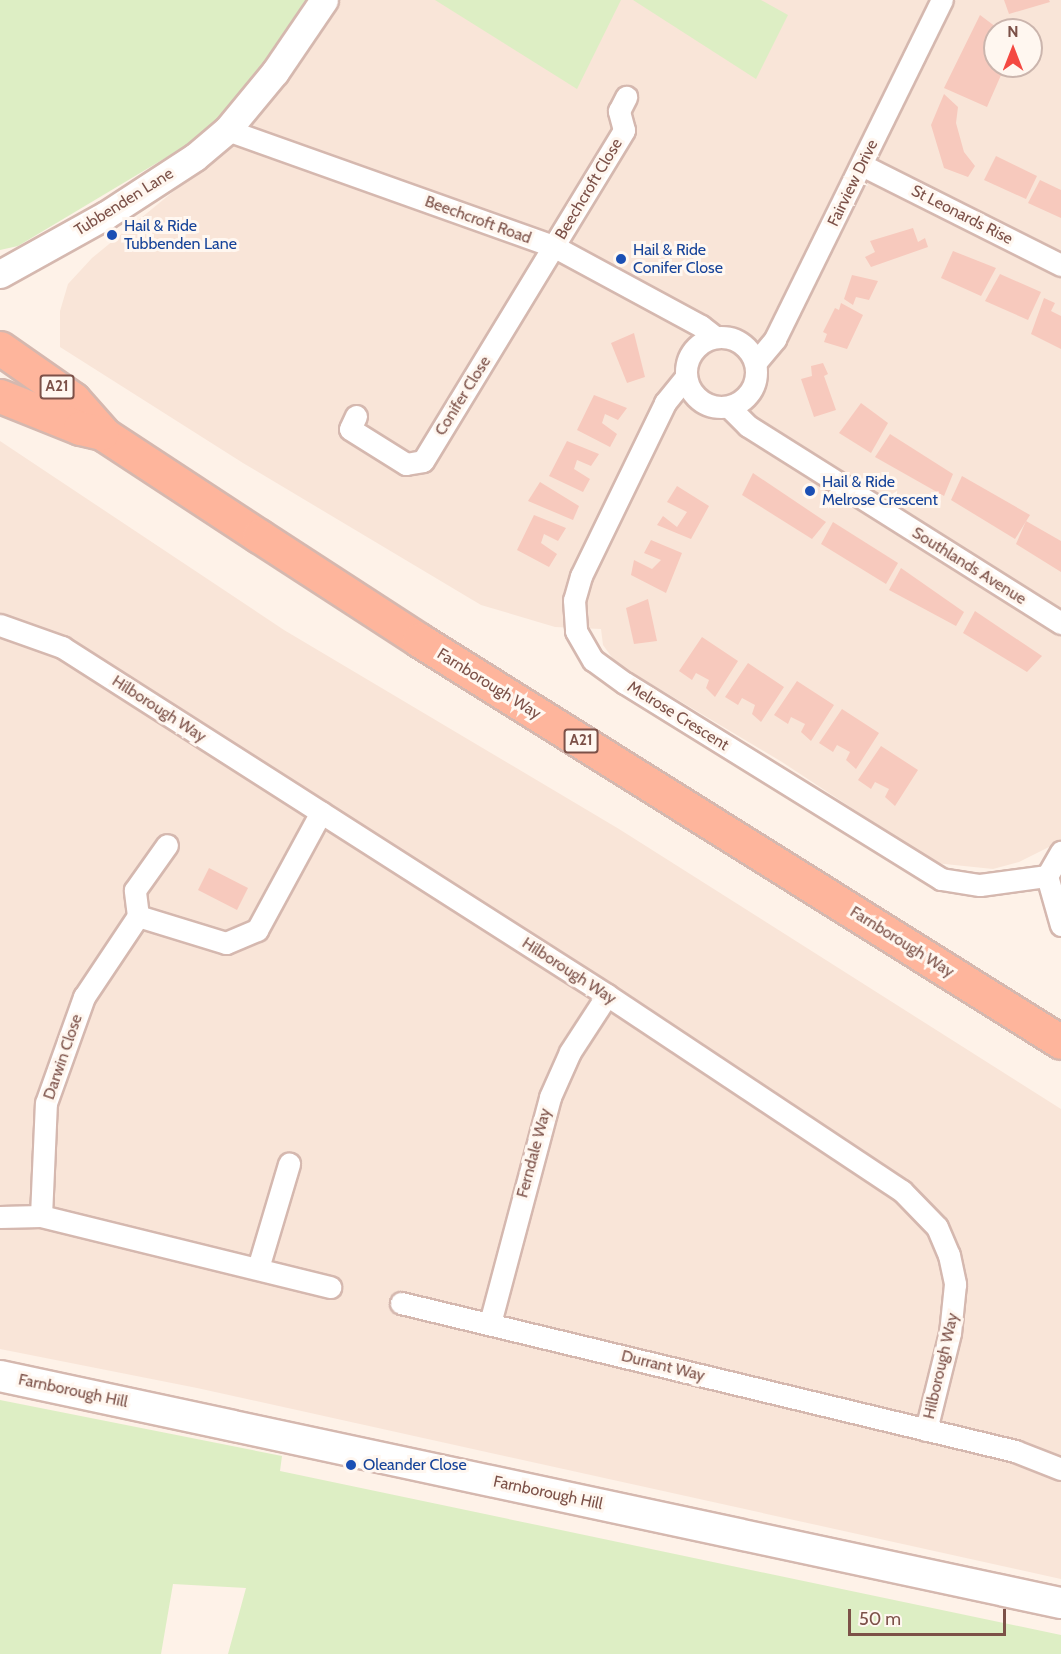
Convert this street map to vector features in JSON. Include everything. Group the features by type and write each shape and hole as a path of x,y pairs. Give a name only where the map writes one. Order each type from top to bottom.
{"highway":[{"name":"Farnborough Way","path":"0,348 73,399 105,435 419,640 1061,1042"},
{"name":"Farnborough Way","path":"0,396 80,428 105,435"}],"main road":[{"name":"Farnborough Hill","path":"0,1376 1061,1603"}],"street":[{"name":"Tubbenden Lane","path":"0,274 106,216 195,157 227,130 275,72 324,0"},
{"name":"Fairview Drive","path":"756,362 775,339 942,0"},
{"name":"Beechcroft Close","path":"555,247 624,130 619,111 626,97"},
{"name":"Beechcroft Road","path":"227,130 555,247 701,326 715,337"},
{"name":"St Leonards Rise","path":"862,165 1061,265"},
{"name":"Conifer Close","path":"356,416 350,429 406,464 423,461 555,247"},
{"path":"715,337 730,339 745,348 756,362 754,381 745,399 729,407 710,405 693,395 685,378 688,358 699,344 715,337"},
{"name":"Melrose Crescent","path":"685,378 665,403 581,576 574,600 576,631 593,660 941,879 980,885 1047,876"},
{"name":"Southlands Avenue","path":"729,407 748,426 1061,623"},
{"name":"Hilborough Way","path":"2,630 62,647 607,995 887,1180 915,1203 937,1227 949,1255 955,1299 950,1333 926,1430"},
{"path":"167,845 135,890 138,916 226,943 257,930 321,812"},
{"path":"1061,852 1047,876 1061,925"},
{"name":"Darwin Close","path":"41,1216 46,1103 84,997 138,916"},
{"name":"Ferndale Way","path":"490,1323 553,1088 570,1052 607,995"},
{"path":"258,1268 289,1164"},
{"path":"0,1217 41,1216 330,1287"},
{"name":"Durrant Way","path":"401,1303 1015,1451 1061,1469"}],"shaded area":[{"path":"331,0 1061,0 1061,857 1049,847 1019,862 993,869 935,863 782,762 616,663 603,645 601,629 555,627 481,605 243,463 60,347 60,311 68,284 92,258 218,155"},
{"path":"0,441 284,630 619,829 1061,1109 1061,1579 197,1388 0,1349"}],"green space":[{"path":"0,0 307,0 272,68 197,139 18,246 0,250"},
{"path":"435,0 621,0 577,89"},
{"path":"633,0 761,0 788,15 756,79"},
{"path":"0,1400 282,1456 280,1471 1061,1635 1061,1654 228,1654 246,1588 173,1584 161,1654 0,1654"}],"building":[{"path":"1004,0 1049,0 1050,2 1009,14"},
{"path":"980,15 984,18 983,78 1000,78 987,107 944,88"},
{"path":"944,94 958,107 956,123 964,152 975,166 968,177 944,168 931,125"},
{"path":"996,156 1037,176 1026,199 984,180"},
{"path":"1040,180 1061,190 1061,218 1028,203"},
{"path":"913,228 918,242 925,238 928,247 871,267 865,257 875,252 870,241"},
{"path":"953,251 996,268 981,296 941,278"},
{"path":"1000,274 1041,292 1028,320 985,301"},
{"path":"852,275 878,281 869,300 856,297 853,305 844,299"},
{"path":"1044,298 1055,303 1051,311 1061,316 1061,349 1031,334"},
{"path":"841,303 863,315 847,349 824,342 827,334 823,332 835,308 839,310"},
{"path":"634,333 645,377 627,383 611,343"},
{"path":"823,363 828,374 824,376 836,410 814,417 801,379 812,376 811,366"},
{"path":"594,395 627,408 618,420 605,414 602,423 617,434 610,447 577,430"},
{"path":"861,403 888,423 871,453 839,433"},
{"path":"890,434 953,474 944,496 875,457"},
{"path":"567,441 599,454 591,466 577,460 574,469 590,479 583,492 549,476"},
{"path":"753,473 826,522 812,539 742,495"},
{"path":"962,476 1030,515 1015,539 951,500"},
{"path":"540,482 579,506 573,520 528,501"},
{"path":"677,486 709,506 691,539 657,525 663,516 677,527 687,512 667,502"},
{"path":"534,515 566,528 558,541 544,534 541,543 557,554 549,567 517,550"},
{"path":"1026,521 1061,541 1061,572 1016,544"},
{"path":"833,522 898,563 886,584 821,544"},
{"path":"651,540 682,553 666,593 631,575 634,560 652,569 661,560 644,553"},
{"path":"901,568 964,612 956,626 889,590"},
{"path":"648,599 657,641 634,644 626,608"},
{"path":"975,611 1042,656 1027,672 963,633"},
{"path":"702,637 738,661 715,697 706,688 709,680 696,673 692,680 679,671"},
{"path":"748,663 784,687 761,722 752,714 755,705 742,698 738,705 725,697"},
{"path":"797,681 834,705 811,741 801,732 805,724 791,717 788,724 774,715"},
{"path":"842,709 879,733 856,769 846,760 850,752 837,745 833,752 819,743"},
{"path":"881,746 918,770 895,806 885,797 889,789 875,782 871,789 858,780"},
{"path":"209,868 248,888 237,910 198,890"}],"place":[{"name":"Hail & Ride Tubbenden Lane","path":"112,235"},
{"name":"Hail & Ride Conifer Close","path":"621,259"},
{"name":"Hail & Ride Melrose Crescent","path":"810,491"},
{"name":"Oleander Close","path":"351,1465"}]}
